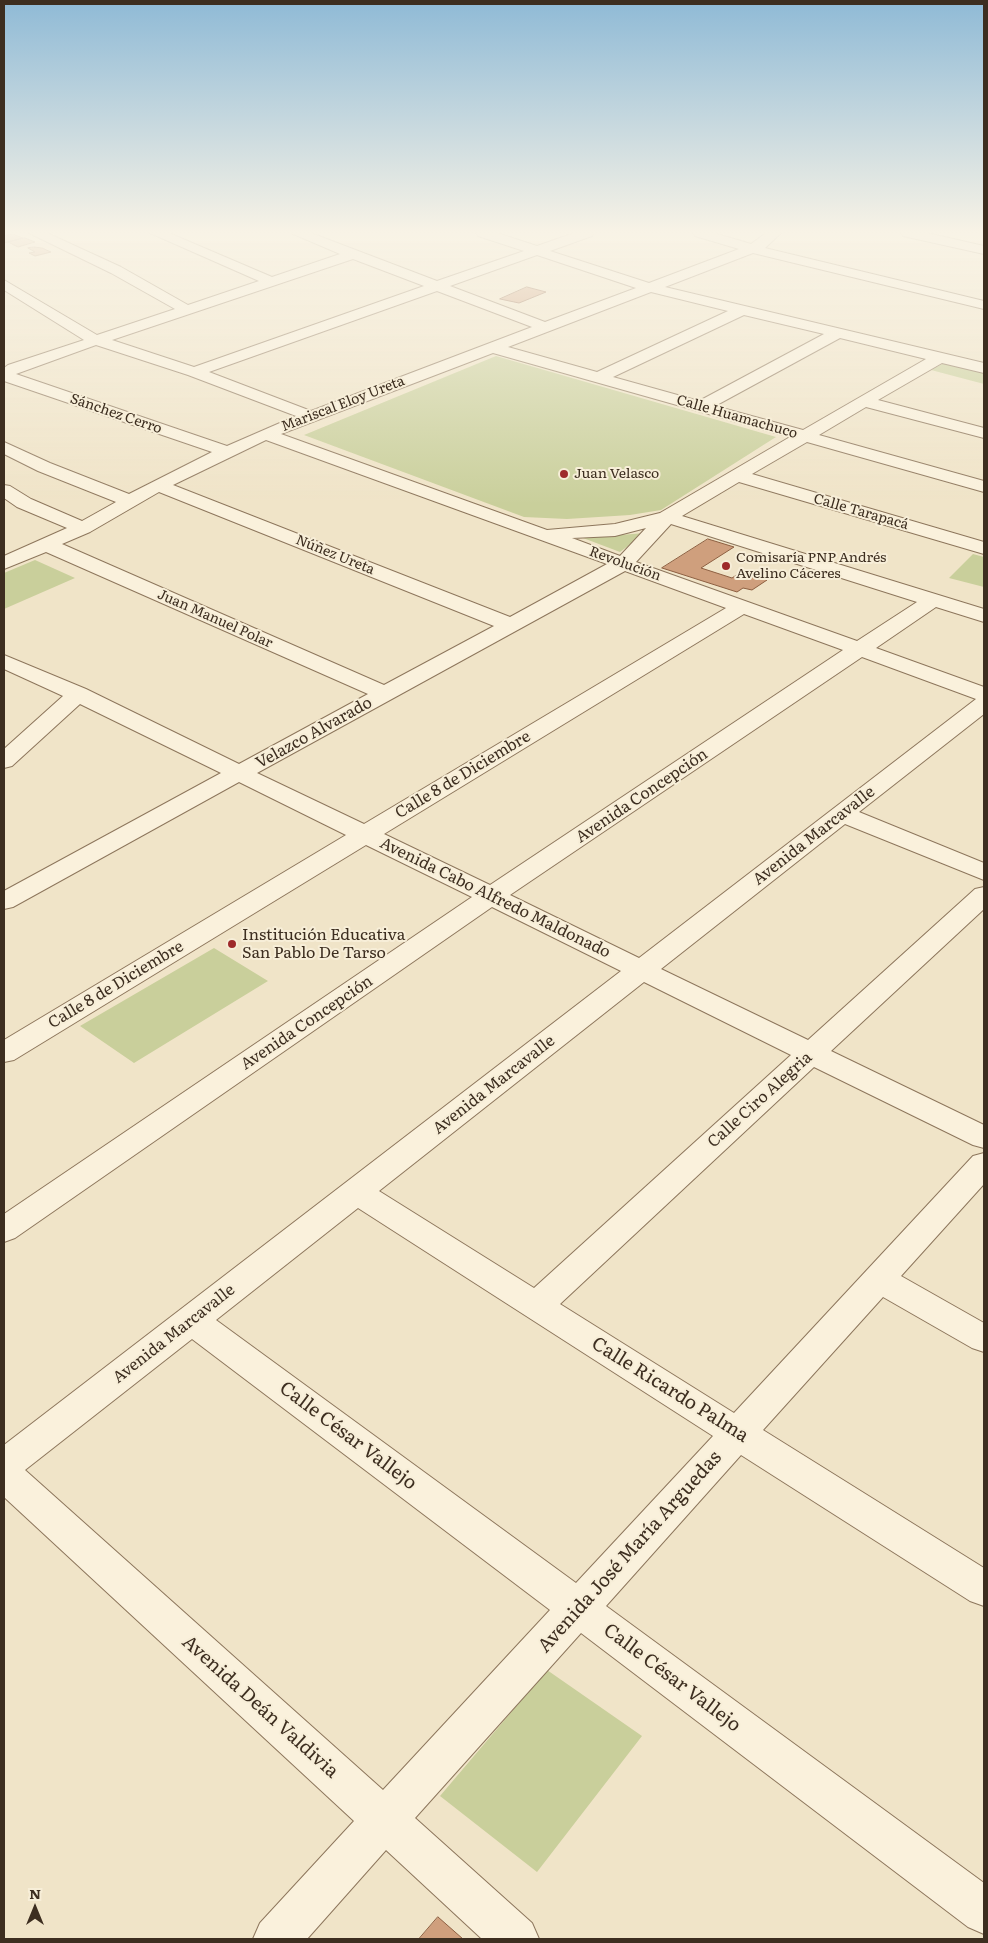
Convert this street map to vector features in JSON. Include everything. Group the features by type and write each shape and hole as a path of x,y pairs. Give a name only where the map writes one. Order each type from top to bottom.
{"street":[{"path":"68,324 95,340 194,372 310,416"},
{"path":"4,376 14,368 142,324"},
{"path":"194,372 330,324"},
{"path":"535,324 544,327"},
{"name":"Mariscal Eloy Ureta","path":"4,563 84,528 158,485 265,434 553,324"},
{"path":"598,378 713,324"},
{"path":"802,324 984,368"},
{"path":"700,407 838,332"},
{"name":"Calle Huamachuco","path":"490,348 984,487"},
{"path":"542,534 615,530 667,517 940,357"},
{"path":"919,371 938,376"},
{"name":"Sánchez Cerro","path":"4,376 228,452"},
{"path":"866,402 984,433"},
{"name":"Revolución","path":"265,434 984,694"},
{"path":"4,448 44,467 131,501"},
{"name":"Calle Tarapacá","path":"738,476 984,548"},
{"name":"Núñez Ureta","path":"158,485 511,625"},
{"path":"4,490 24,503 84,528"},
{"path":"4,509 24,503"},
{"path":"667,517 984,616"},
{"name":"Velazco Alvarado","path":"4,901 623,564 667,517"},
{"name":"Juan Manuel Polar","path":"45,544 386,694"},
{"name":"Avenida Concepción","path":"4,1230 491,896 934,600"},
{"name":"Calle 8 de Diciembre","path":"4,1053 742,607"},
{"name":"Avenida Cabo Alfredo Maldonado","path":"4,661 78,694 984,1138"},
{"path":"8,752 78,694"},
{"name":"Avenida Marcavalle","path":"4,1466 984,703"},
{"path":"842,814 984,872"},
{"name":"Calle Ciro Alegria","path":"536,1306 984,895"},
{"name":"Avenida José María Arguedas","path":"276,1939 984,1164"},
{"name":"Calle Ricardo Palma","path":"356,1192 984,1589"},
{"path":"879,1279 984,1339"},
{"name":"Calle César Vallejo","path":"192,1320 984,1911"},
{"name":"Avenida Deán Valdivia","path":"4,1474 516,1939"}],"green space":[{"name":"Juan Velasco","path":"496,356 776,437 661,510 630,515 567,519 524,517 304,435"},
{"path":"946,362 984,372 984,384 931,370"},
{"path":"645,533 620,552 583,538"},
{"path":"973,554 984,557 984,587 949,578"},
{"path":"35,560 75,578 4,609 4,573"},
{"path":"214,948 268,981 134,1063 80,1026"},
{"path":"547,1670 642,1736 537,1872 440,1796"}],"building":[{"path":"708,539 734,547 701,568 732,578 741,572 767,580 752,590 743,588 737,592 662,568"},
{"path":"438,1917 463,1939 419,1939"}],"place":[{"name":"Juan Velasco","path":"564,474"},
{"name":"Comisaría PNP Andrés Avelino Cáceres","path":"726,566"},
{"name":"Institución Educativa San Pablo De Tarso","path":"232,944"}]}
